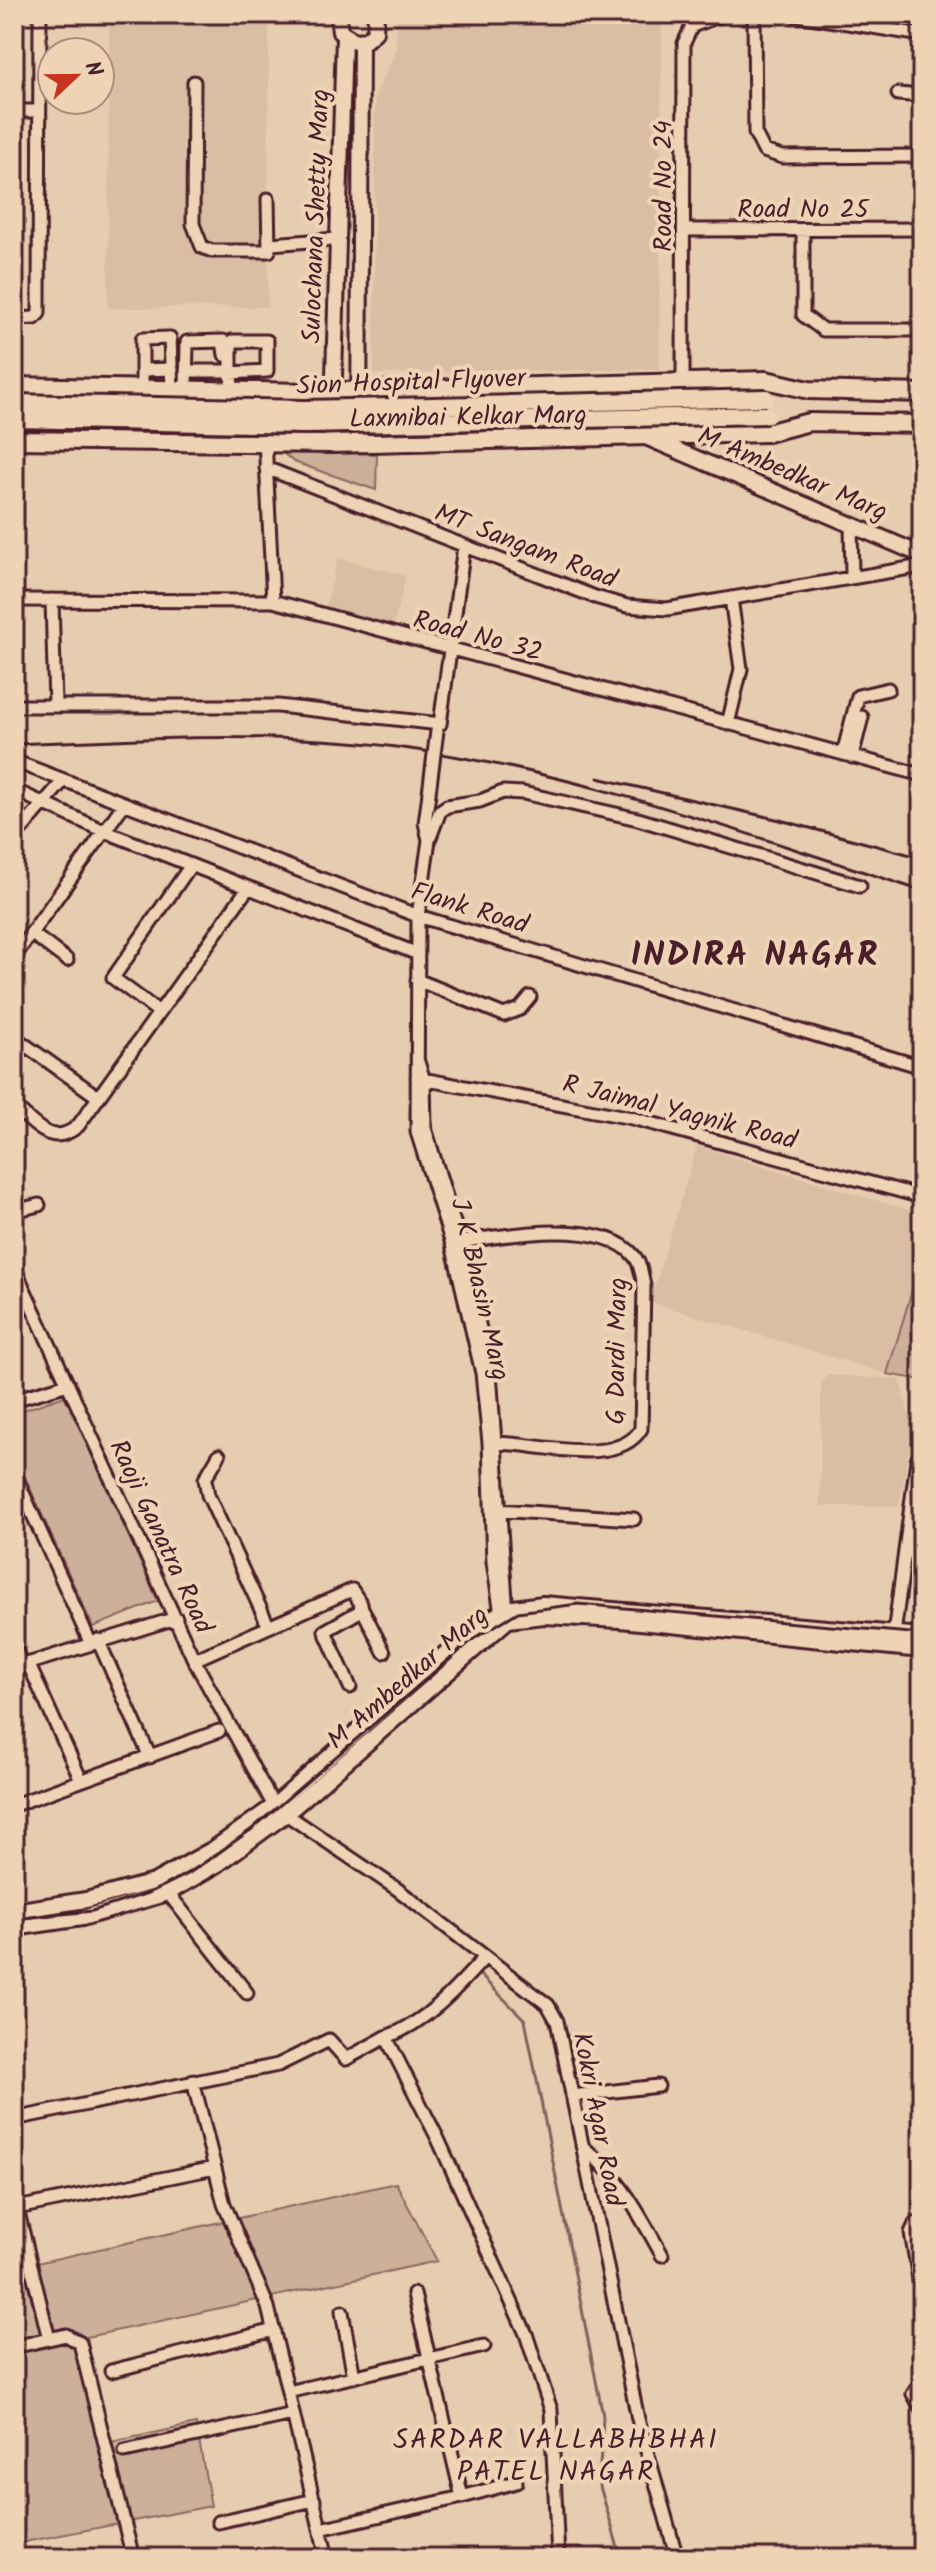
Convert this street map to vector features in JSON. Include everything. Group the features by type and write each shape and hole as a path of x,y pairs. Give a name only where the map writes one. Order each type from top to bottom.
{"highway":[{"name":"Laxmibai Kelkar Marg","path":"14,386 262,392 766,380 809,390 922,393"},
{"name":"Sion Hospital Flyover","path":"14,403 305,409 766,398 809,390"},
{"name":"Sion Hospital Flyover","path":"14,419 305,425 767,415 809,422"},
{"name":"Laxmibai Kelkar Marg","path":"14,440 332,444 767,433 809,422 922,424"}],"main road":[{"name":"Sulochana Shetty Marg","path":"332,444 344,37 338,27 338,14"},
{"name":"Sulochana Shetty Marg","path":"359,443 361,41 375,32 376,14"},
{"path":"344,37 361,41"},
{"name":"M Ambedkar Marg","path":"645,437 922,555"},
{"name":"M Ambedkar Marg","path":"21,1927 82,1918 168,1893 218,1864 504,1616 620,1620 894,1639 922,1650"},
{"path":"894,1639 922,1636"},
{"path":"21,1927 20,1910 86,1900 154,1882 280,1810"}],"street":[{"path":"40,14 40,36"},
{"name":"Road No 24","path":"683,382 684,43 692,26 724,14"},
{"path":"754,14 755,133 764,151 782,157 922,156"},
{"path":"792,14 922,35"},
{"path":"194,82 193,224 202,247 212,251 269,251 268,199"},
{"path":"898,94 922,96"},
{"path":"14,111 36,111"},
{"path":"14,319 35,318 39,313 39,116"},
{"name":"Road No 25","path":"684,230 922,229"},
{"path":"803,230 803,315 807,321 823,330 922,330"},
{"path":"270,244 338,239"},
{"path":"142,389 144,338 172,339 172,369 179,390"},
{"path":"179,390 186,371 187,342 223,341 228,391"},
{"path":"142,370 172,369"},
{"path":"186,371 228,372"},
{"path":"262,392 273,601"},
{"name":"MT Sangam Road","path":"266,468 627,606 667,609 922,566"},
{"path":"851,524 852,576"},
{"path":"14,706 278,706 440,724 464,546"},
{"path":"728,724 741,669 731,598"},
{"name":"Road No 32","path":"14,600 273,601 922,775"},
{"path":"52,600 55,705"},
{"path":"844,755 858,696 888,689"},
{"path":"844,755 848,713"},
{"path":"396,717 401,725 437,731 425,823 429,840"},
{"path":"844,755 862,717"},
{"name":"Flank Road","path":"14,761 418,916 922,1067"},
{"path":"14,838 63,781"},
{"path":"14,790 104,831 418,954"},
{"path":"429,840 440,811 447,806 480,801 503,792 523,793 638,819 860,886"},
{"path":"14,957 124,804"},
{"name":"J K Bhasin Marg","path":"429,840 418,916 419,1079 426,1147 456,1243 482,1373 493,1443 497,1510 493,1562 504,1616"},
{"path":"159,1012 113,978 191,865"},
{"path":"14,1106 50,1137 59,1138 78,1126 248,888"},
{"path":"31,933 67,960"},
{"path":"417,980 504,1015 520,1009 530,997"},
{"path":"14,1037 98,1097"},
{"name":"R Jaimal Yagnik Road","path":"419,1079 632,1118 922,1197"},
{"path":"14,1211 39,1205"},
{"name":"G Dardi Marg","path":"456,1243 558,1232 596,1234 622,1244 636,1257 643,1278 641,1429 633,1442 614,1450 493,1443"},
{"name":"Raoji Ganatra Road","path":"14,1267 194,1660 280,1810"},
{"path":"14,1400 68,1384"},
{"path":"894,1639 917,1460 922,1453"},
{"path":"219,1455 205,1479 208,1495 268,1625"},
{"path":"14,1473 150,1757"},
{"path":"497,1510 634,1519"},
{"path":"194,1660 348,1590 355,1592 384,1652"},
{"path":"350,1687 325,1631 362,1608"},
{"path":"21,1665 176,1618"},
{"path":"14,1647 81,1780"},
{"path":"14,1805 219,1731"},
{"name":"Kokri Agar Road","path":"280,1810 397,1889 548,2005 557,2021 638,2419 677,2558"},
{"path":"168,1893 247,1993"},
{"path":"14,2119 278,2065 329,2040 346,2059 386,2037 406,2030 485,1957"},
{"path":"386,2037 438,2139 513,2306 547,2397 551,2410 558,2558"},
{"path":"193,2081 224,2204 268,2307 327,2558"},
{"path":"572,2096 658,2086"},
{"path":"582,2146 606,2165 629,2196 662,2255"},
{"path":"17,2208 215,2168"},
{"path":"14,2196 49,2339"},
{"path":"922,2221 915,2224 911,2233 922,2295"},
{"path":"414,2294 462,2497"},
{"path":"342,2312 354,2377"},
{"path":"111,2371 274,2330"},
{"path":"14,2347 66,2335 80,2343 133,2558"},
{"path":"288,2392 484,2346"},
{"path":"922,2380 913,2394 922,2409"},
{"path":"125,2451 293,2414"},
{"path":"320,2529 516,2482"},
{"path":"218,2522 314,2500"}],"shaded area":[{"path":"109,14 269,14 268,307 108,308 109,116 116,116 116,36 109,36"},
{"path":"397,14 662,14 659,369 374,374 375,95 396,50"},
{"path":"289,450 377,454 376,490 294,462 284,454"},
{"path":"338,558 406,576 393,627 325,609"},
{"path":"697,1146 922,1214 922,1257 887,1374 650,1302"},
{"path":"922,1257 922,1380 887,1374"},
{"path":"828,1375 900,1379 915,1440 908,1454 899,1506 820,1506 821,1383"},
{"path":"65,1396 158,1601 93,1627 14,1453 14,1413"},
{"path":"396,2183 437,2261 87,2337 107,2443 196,2424 211,2506 14,2544 14,2268"}],"waterway":[{"path":"478,1973 525,2020 603,2416 599,2483 621,2558"}],"railway":[{"path":"14,744 253,738 396,747 463,758 596,788 922,891"},
{"path":"598,778 780,820 922,858"},
{"path":"14,1919 92,1911 151,1892 188,1874 252,1829 470,1641 518,1612 578,1604 922,1634"}],"district":[{"name":"INDIRA NAGAR","path":"755,953"},
{"name":"SARDAR VALLABHBHAI PATEL NAGAR","path":"556,2454"}]}
